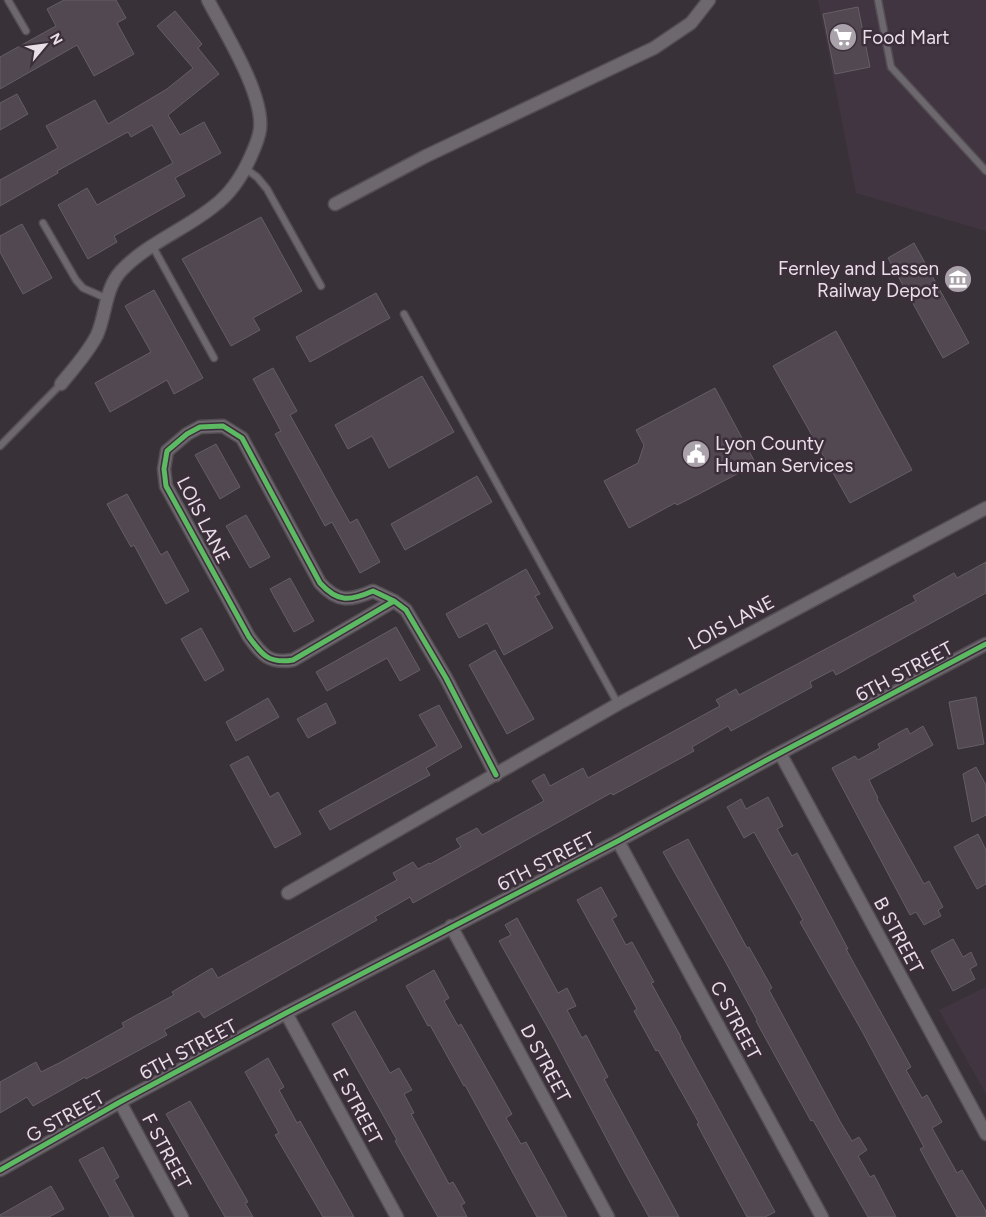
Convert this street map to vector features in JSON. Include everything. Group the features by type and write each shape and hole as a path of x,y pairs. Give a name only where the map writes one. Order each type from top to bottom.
{"street":[{"path":"61,384 85,355 97,335 108,299 119,273 133,260 215,206 233,188 246,169 260,128 257,103 245,72 208,0"},
{"path":"335,204 426,156 654,48 691,23 709,0"},
{"name":"LOIS LANE","path":"394,601 293,660 283,662 268,659 249,637 166,486 164,469 168,451 187,434 200,427 222,426 242,438 320,584 331,594 344,598 354,598 373,591 394,601 406,610 446,678 496,775"},
{"name":"LOIS LANE","path":"288,893 618,704 986,508"},
{"name":"6TH STREET","path":"120,1102 451,926 618,841 986,644"},
{"name":"B STREET","path":"780,753 986,1134"},
{"name":"C STREET","path":"618,841 822,1217"},
{"name":"D STREET","path":"451,926 608,1217"},
{"name":"E STREET","path":"286,1013 397,1217"},
{"name":"G STREET","path":"0,1170 120,1102"},
{"name":"F STREET","path":"120,1102 182,1217"}],"lane":[{"path":"8,0 26,31"},
{"path":"878,0 891,67 986,171"},
{"path":"246,169 257,177 267,189 321,286"},
{"path":"43,223 76,280 83,288 108,299"},
{"path":"153,247 214,358"},
{"path":"404,314 618,704"},
{"path":"0,446 61,384"}],"shaded area":[{"path":"818,0 986,0 986,231 856,193"},
{"path":"986,987 986,1094 939,1010"}],"building":[{"path":"64,0 116,0 126,18 117,23 134,54 94,76 77,45 0,89 0,57 56,26 47,9"},
{"path":"858,7 870,67 835,74 823,14"},
{"path":"175,11 202,44 198,48 219,74 168,115 180,135 204,122 221,153 175,178 185,196 114,236 117,242 88,259 58,205 87,188 97,205 173,163 152,125 131,137 128,132 124,134 57,171 58,173 0,206 0,180 58,148 46,126 95,100 108,124 167,89 193,68 157,26"},
{"path":"17,94 28,114 0,130 0,103"},
{"path":"261,217 302,291 253,318 260,330 231,346 182,259"},
{"path":"22,224 52,278 23,294 0,252 0,236"},
{"name":"Fernley and Lassen Railway Depot","path":"914,243 969,343 943,358 888,258"},
{"path":"154,290 203,378 174,394 167,380 110,412 95,383 151,352 125,306"},
{"path":"376,293 390,318 310,362 296,337"},
{"path":"836,331 912,470 850,503 773,366"},
{"path":"273,368 297,411 290,415 350,523 357,519 380,562 360,573 332,522 325,526 275,434 281,431 253,379"},
{"path":"422,376 454,432 389,468 372,436 348,449 335,425"},
{"name":"Lyon County Human Services","path":"715,388 756,464 677,505 675,503 629,528 604,481 638,463 644,445 636,430"},
{"path":"216,444 240,487 220,499 195,455"},
{"path":"477,476 492,502 405,550 391,524"},
{"path":"127,494 161,555 167,551 189,591 166,604 134,545 131,547 107,504"},
{"path":"246,515 270,557 250,568 226,526"},
{"path":"986,562 986,593 836,675 833,670 810,682 812,687 731,731 728,726 692,747 694,751 613,795 611,793 413,903 410,897 375,917 377,920 204,1018 199,1011 164,1030 167,1035 86,1079 85,1077 33,1106 27,1097 0,1113 0,1082 36,1062 41,1072 61,1062 124,1027 122,1023 174,995 172,992 212,968 218,978 397,880 393,873 413,862 418,869 430,864 461,847 456,839 477,828 482,835 544,801 532,781 544,774 550,786 583,768 588,778 720,706 716,700 736,689 739,695 916,601 913,596 954,573 957,578"},
{"path":"526,569 540,594 535,596 553,628 504,655 487,623 459,638 446,614"},
{"path":"290,578 314,621 294,632 270,589"},
{"path":"396,627 420,670 400,681 387,658 327,691 316,672"},
{"path":"201,628 224,670 205,681 181,639"},
{"path":"495,650 534,719 507,734 469,665"},
{"path":"976,697 984,744 958,749 949,702"},
{"path":"268,698 279,717 236,741 226,722"},
{"path":"326,703 336,723 308,738 297,719"},
{"path":"439,705 462,747 426,768 430,775 330,830 319,811 437,746 419,715"},
{"path":"923,726 933,745 869,780 877,799 924,884 929,881 943,907 938,910 941,916 924,925 916,912 910,915 832,768 855,756 858,760 880,748 878,744 907,728 910,734"},
{"path":"248,756 270,797 278,792 301,834 275,848 230,765"},
{"path":"976,767 986,785 986,815 972,822 963,774"},
{"path":"768,797 783,826 777,829 792,856 797,853 848,949 846,949 911,1067 906,1070 922,1098 927,1095 942,1122 932,1128 957,1173 962,1170 986,1211 986,1217 957,1217 920,1149 924,1147 863,1033 800,922 803,920 754,832 744,838 727,807 741,799 746,809"},
{"path":"978,834 986,850 986,884 977,889 954,847"},
{"path":"688,839 747,948 749,947 772,988 769,990 841,1123 852,1141 859,1137 867,1150 858,1156 870,1177 874,1175 896,1217 868,1217 813,1120 811,1121 725,961 663,852"},
{"path":"601,887 617,916 612,919 626,945 632,942 654,982 651,983 680,1038 775,1212 765,1217 747,1217 697,1124 699,1123 634,1011 637,1009 577,900"},
{"path":"517,918 558,993 567,988 576,1006 567,1010 582,1038 586,1035 608,1077 604,1079 679,1217 649,1217 553,1037 499,941 511,935 505,925"},
{"path":"953,939 963,957 971,952 977,965 970,969 975,979 953,991 931,951"},
{"path":"434,970 449,998 444,1001 458,1026 461,1024 512,1114 506,1118 521,1144 526,1142 567,1217 537,1217 465,1085 430,1025 428,1026 406,986"},
{"path":"355,1011 390,1073 399,1068 412,1090 404,1094 414,1113 411,1114 449,1184 453,1182 465,1203 461,1205 467,1217 438,1217 395,1141 397,1140 332,1024"},
{"path":"268,1058 284,1087 279,1090 297,1123 300,1121 354,1217 323,1217 275,1135 279,1133 245,1072"},
{"path":"190,1101 248,1202 245,1203 253,1217 225,1217 166,1114"},
{"path":"103,1147 119,1177 114,1180 134,1217 110,1217 79,1160"},
{"path":"51,1186 64,1209 49,1217 0,1217 0,1215"}],"cycle path":[{"path":"394,601 293,660 278,661 267,657 249,637 166,486 164,469 167,451 187,434 200,427 223,426 242,438 320,583 333,594 345,598 358,597 373,591 394,601 406,610 446,678 496,775"},
{"path":"0,1170 120,1102 286,1013 618,841 986,644"}],"place":[{"name":"Food Mart","path":"843,37"},
{"name":"Fernley and Lassen Railway Depot","path":"958,279"},
{"name":"Lyon County Human Services","path":"696,454"}]}
